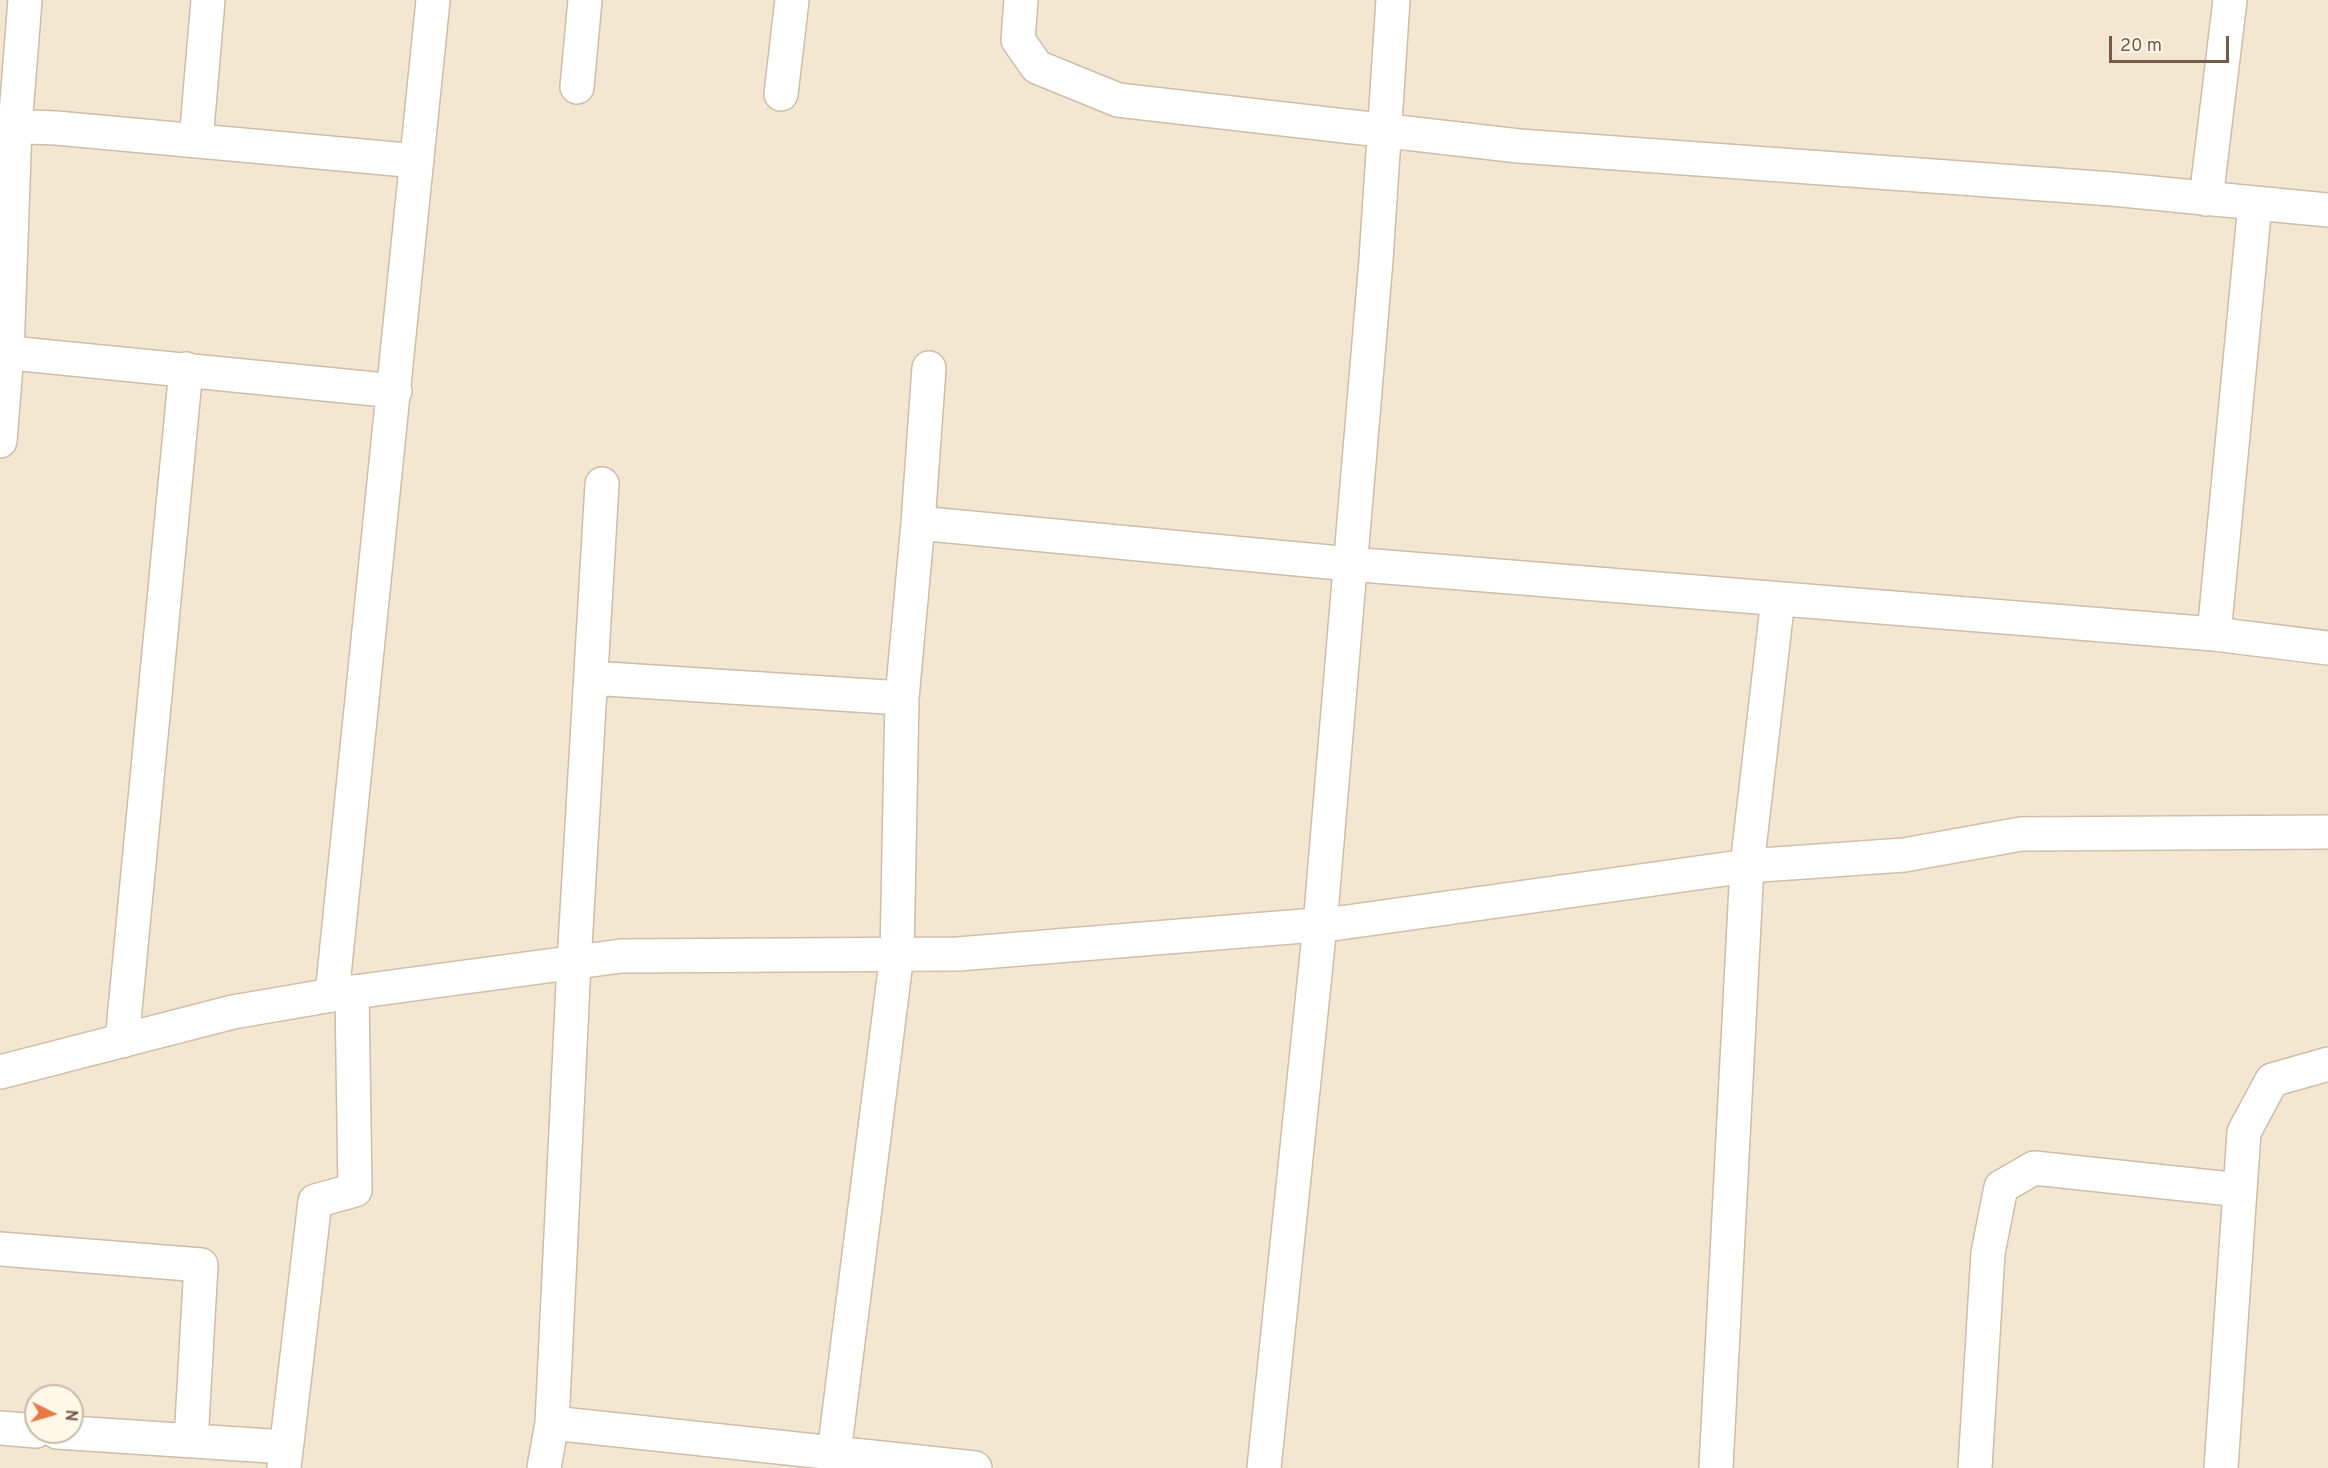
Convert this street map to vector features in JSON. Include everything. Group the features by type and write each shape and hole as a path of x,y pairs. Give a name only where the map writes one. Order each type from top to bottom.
{"street":[{"path":"0,441 8,126 25,0"},
{"path":"196,141 208,0"},
{"path":"84,1434 191,1441 285,1458 315,1201 355,1190 342,994 432,0"},
{"path":"577,87 585,0"},
{"path":"781,94 792,0"},
{"path":"1021,0 1018,40 1037,67 1118,100 1519,146 2112,189 2328,210"},
{"path":"1264,1468 1320,925 1393,0"},
{"path":"2206,199 2230,0"},
{"path":"8,126 56,128 417,161"},
{"path":"2214,634 2255,204"},
{"path":"3,352 395,391"},
{"path":"834,1453 897,954 902,698 929,368"},
{"path":"122,1041 186,369"},
{"path":"544,1468 552,1423 574,963 602,484"},
{"path":"918,523 1350,564 2214,634 2328,648"},
{"path":"1716,1468 1747,866 1779,599"},
{"path":"591,678 902,698"},
{"path":"0,1072 233,1012 342,994 621,956 958,954 1320,925 1747,866 1904,855 2021,834 2328,832"},
{"path":"2221,1468 2244,1132 2272,1080 2328,1059"},
{"path":"1975,1468 1988,1253 2001,1187 2034,1168 2240,1190"},
{"path":"0,1249 201,1265 191,1441"},
{"path":"552,1423 975,1468"},
{"path":"0,1428 24,1430"}],"shaded area":[{"path":"0,0 2328,0 2328,1468 0,1468"}]}
